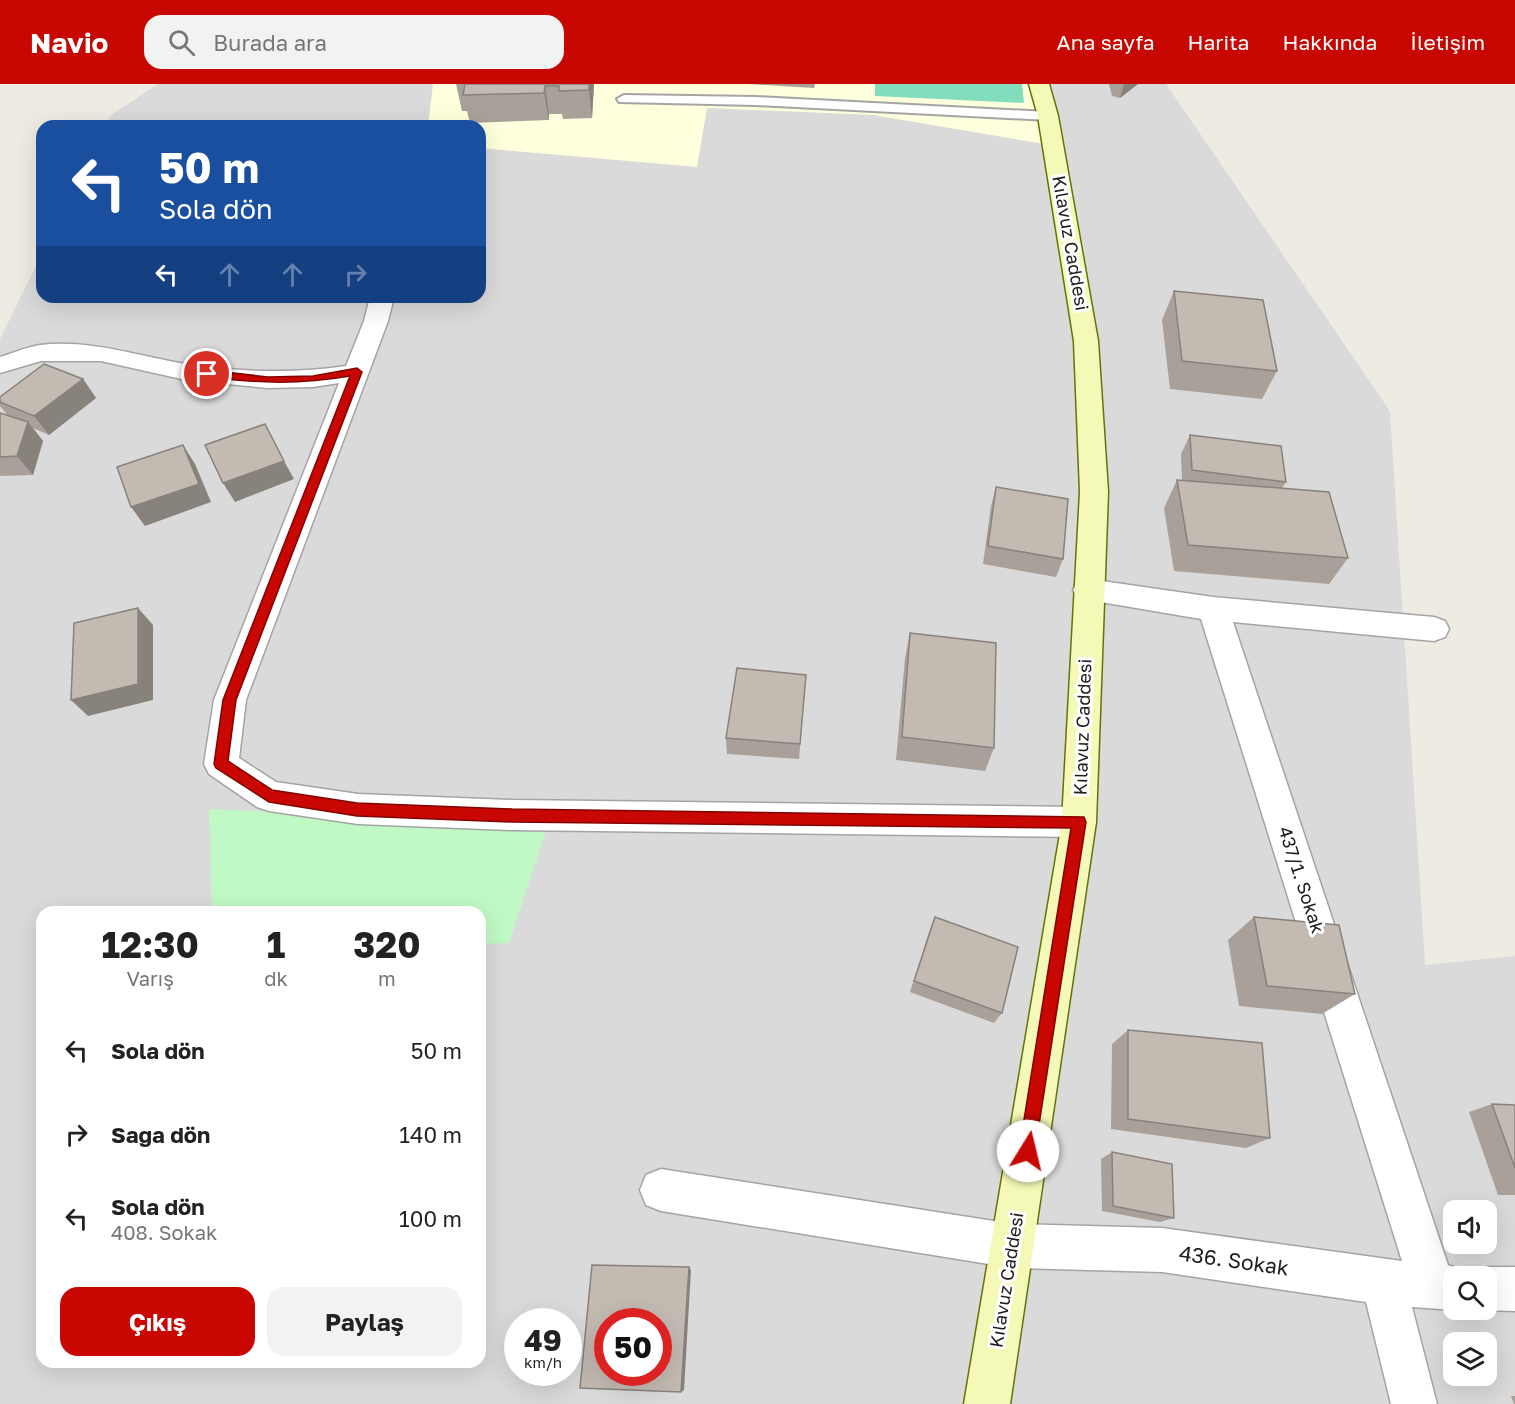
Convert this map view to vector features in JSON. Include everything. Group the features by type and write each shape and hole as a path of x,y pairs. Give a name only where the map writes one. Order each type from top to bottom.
{"main road":[{"name":"Kılavuz Caddesi","path":"987,1404 1079,822 1094,492 1086,341 1048,116 1039,84"}],"street":[{"path":"380,303 357,372 230,700 221,764 269,796 357,809 512,815 1079,822"},
{"path":"0,365 40,353 101,353 186,372 268,380 313,379 357,372"},
{"path":"1088,590 1213,609 1434,629"},
{"name":"437/1. Sokak","path":"1213,609 1443,1288"},
{"name":"436. Sokak","path":"661,1190 1013,1245 1162,1250 1383,1282 1443,1288"},
{"path":"1383,1282 1414,1404"},
{"path":"1497,1289 1515,1289"}],"lane":[{"path":"624,99 756,101 1048,116"}],"shaded area":[{"path":"158,84 1166,84 1390,411 1425,965 1515,956 1515,1404 0,1404 0,339 36,266 36,303 486,303 486,120 108,120 111,115"},
{"path":"433,84 1028,84 1044,144 873,115 707,108 697,167 486,149 486,120 429,120"}],"green space":[{"path":"875,84 1022,84 1024,103 875,96"},
{"path":"209,809 548,825 509,943 486,944 486,906 212,906"}],"building":[{"path":"465,84 589,84 589,90 559,91 559,86 545,86 544,93 463,95"},
{"path":"1174,291 1263,300 1277,371 1182,361"},
{"path":"44,364 83,379 34,416 0,402 0,397"},
{"path":"0,413 28,422 17,456 0,457"},
{"path":"265,424 284,461 223,483 205,445"},
{"path":"1190,435 1281,446 1286,482 1192,470"},
{"path":"183,445 199,484 131,507 117,467"},
{"path":"1177,480 1329,492 1348,558 1188,545"},
{"path":"996,487 1068,499 1063,559 988,546"},
{"path":"138,608 138,684 71,700 74,623"},
{"path":"910,633 996,643 994,748 902,737"},
{"path":"737,668 806,675 800,744 726,738"},
{"path":"935,917 1018,947 1002,1013 914,981"},
{"path":"1254,917 1339,925 1355,994 1267,986"},
{"path":"1128,1030 1262,1043 1270,1138 1128,1119"},
{"path":"1492,1104 1515,1105 1515,1168"},
{"path":"1112,1152 1172,1164 1174,1218 1113,1206"},
{"path":"592,1265 689,1267 681,1392 580,1388"}],"route":[{"path":"207,374 268,380 313,379 357,372 230,700 221,764 269,796 357,809 512,815 1079,822 1028,1151"}]}
